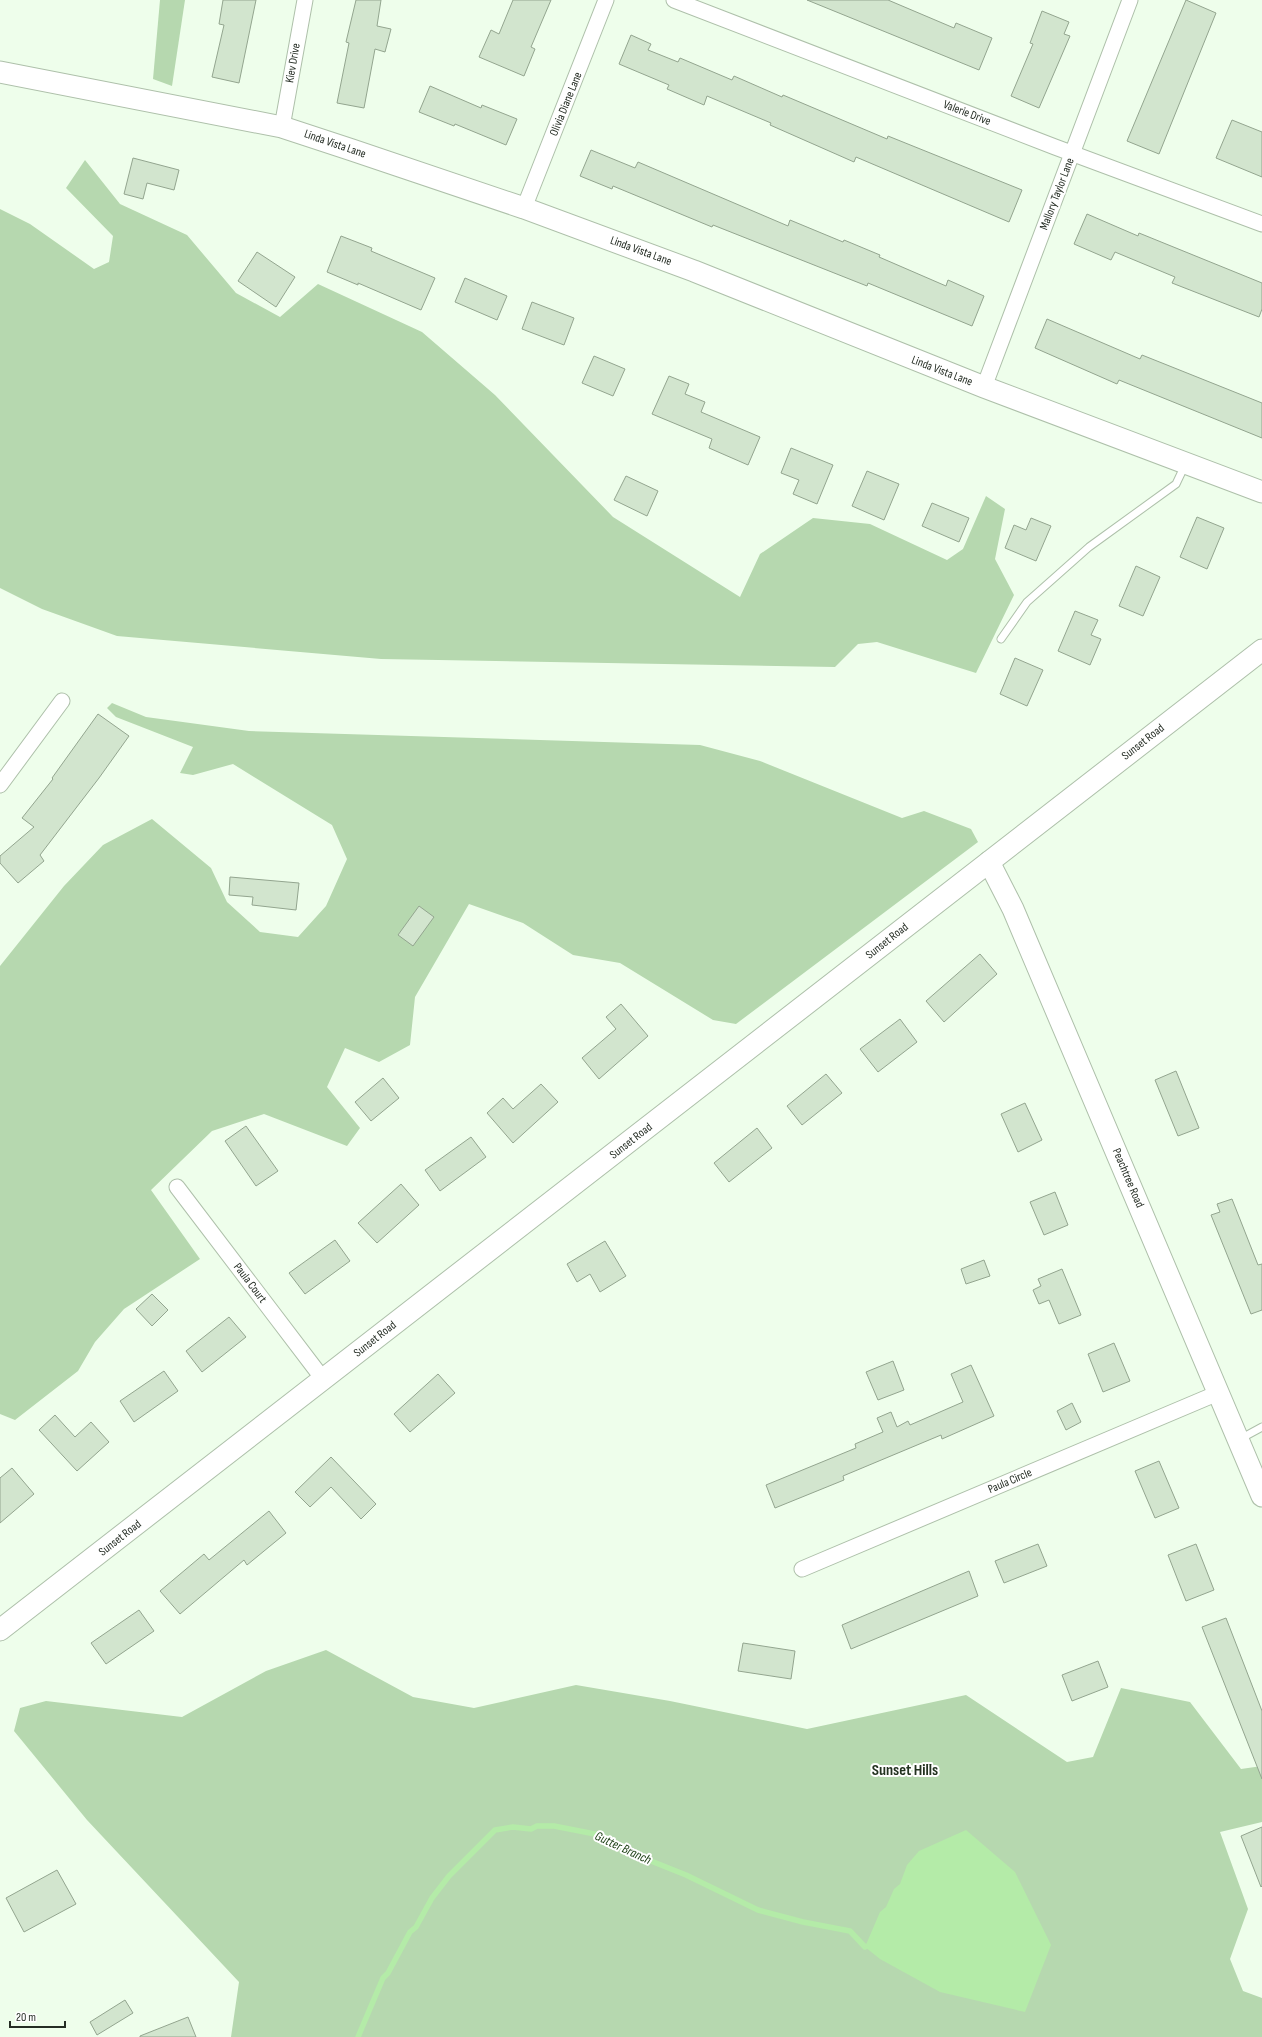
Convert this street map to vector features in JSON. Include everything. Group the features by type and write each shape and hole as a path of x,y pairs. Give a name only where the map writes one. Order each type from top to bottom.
{"street":[{"name":"Kiev Drive","path":"282,126 305,0"},
{"name":"Olivia Diane Lane","path":"524,208 606,0"},
{"name":"Valerie Drive","path":"674,0 1073,154 1262,224"},
{"name":"Mallory Taylor Lane","path":"984,387 1130,0"},
{"name":"Linda Vista Lane","path":"0,72 282,126 524,208 694,271 984,387 1262,492"},
{"name":"Sunset Road","path":"0,1630 1262,650"},
{"path":"0,785 62,701"},
{"name":"Peachtree Road","path":"989,862 1013,909 1262,1496"},
{"name":"Paula Court","path":"177,1187 323,1379"},
{"name":"Paula Circle","path":"802,1569 1218,1393"}],"lane":[{"path":"1001,639 1026,602 1089,547 1176,484 1186,463"},
{"path":"1238,1440 1262,1426"}],"shaded area":[{"path":"160,0 185,0 172,86 153,79"},
{"path":"85,160 120,204 187,235 236,293 280,317 318,284 422,332 495,395 613,517 740,597 760,554 813,518 870,524 947,560 963,549 986,496 1005,509 995,559 1014,595 976,673 877,642 858,644 835,667 381,659 117,636 42,609 0,588 0,209 30,224 94,269 109,262 113,236 66,188"},
{"path":"112,703 146,717 249,731 700,745 760,761 902,818 924,811 971,829 978,842 736,1024 713,1020 620,963 573,955 523,923 469,904 415,997 410,1045 379,1062 345,1048 327,1087 360,1128 347,1146 264,1114 212,1131 151,1190 200,1259 124,1309 95,1342 78,1371 15,1420 0,1414 0,966 64,886 103,845 152,819 211,868 227,902 260,932 298,937 326,906 347,859 332,825 233,764 193,775 180,773 193,747 116,717 107,708"},
{"path":"326,1650 413,1697 474,1708 576,1685 670,1701 807,1729 966,1695 1067,1762 1093,1757 1121,1688 1190,1702 1241,1769 1262,1766 1262,1822 1220,1832 1248,1909 1230,1959 1243,1991 1262,1998 1262,2037 231,2037 239,1982 87,1820 14,1731 20,1708 46,1701 182,1717 266,1671"},
{"path":"966,1830 1015,1872 1051,1945 1025,2012 940,1992 880,1959 865,1947 880,1912 886,1907 894,1889 900,1884 907,1865 919,1851"}],"building":[{"path":"223,0 256,0 239,83 212,77 224,25 219,24"},
{"path":"356,0 381,0 377,26 391,29 385,52 375,49 364,108 337,103 349,43 346,42"},
{"path":"513,0 551,0 531,47 535,49 524,76 479,57 491,30 499,34"},
{"path":"807,0 888,0 954,28 956,23 992,38 979,70"},
{"path":"1186,0 1216,13 1159,154 1127,141"},
{"path":"1042,11 1069,22 1064,34 1070,36 1039,108 1011,96 1033,44 1030,43"},
{"path":"631,35 651,44 648,50 678,62 680,58 732,80 734,76 887,139 888,136 1022,190 1009,222 856,157 854,162 770,125 771,123 707,96 704,105 667,89 669,85 619,64"},
{"path":"430,86 481,108 482,105 517,119 506,145 455,124 454,126 419,112"},
{"path":"1232,120 1262,132 1262,177 1216,158"},
{"path":"591,150 635,168 638,162 788,226 790,220 843,242 844,240 880,255 879,257 946,286 948,280 984,296 972,326 868,283 867,286 713,225 712,227 613,186 612,189 580,176"},
{"path":"133,158 179,170 174,190 147,183 143,199 124,194"},
{"path":"1087,214 1138,236 1139,233 1262,283 1262,309 1259,317 1172,283 1175,277 1115,252 1111,260 1074,244"},
{"path":"341,236 372,248 371,251 435,278 421,310 358,283 358,285 327,272"},
{"path":"257,252 295,277 276,307 238,281"},
{"path":"465,278 507,296 497,320 455,302"},
{"path":"532,302 574,318 564,345 522,329"},
{"path":"1047,319 1140,359 1142,355 1262,403 1262,438 1119,380 1117,384 1035,348"},
{"path":"594,356 625,369 613,396 582,383"},
{"path":"669,376 689,384 685,394 705,402 701,412 760,437 748,465 709,448 712,439 652,414"},
{"path":"791,448 833,465 817,504 793,494 799,480 781,473"},
{"path":"867,471 899,484 884,520 852,506"},
{"path":"626,476 658,491 647,516 614,500"},
{"path":"932,503 969,518 959,542 922,526"},
{"path":"1197,517 1224,528 1207,569 1180,557"},
{"path":"1031,518 1051,526 1036,561 1005,548 1014,525 1026,530"},
{"path":"1136,566 1160,577 1143,616 1119,606"},
{"path":"1075,611 1098,620 1091,635 1101,639 1090,665 1058,651"},
{"path":"1015,658 1043,670 1027,706 1000,694"},
{"path":"98,714 129,736 40,855 44,861 18,883 0,863 0,856 34,827 22,818 53,779 52,778"},
{"path":"230,877 299,883 296,910 252,905 253,897 229,895"},
{"path":"419,906 434,917 413,946 398,935"},
{"path":"980,954 997,974 944,1022 926,1001"},
{"path":"621,1004 648,1036 599,1079 582,1058 616,1029 606,1017"},
{"path":"900,1019 917,1042 878,1072 860,1049"},
{"path":"1176,1071 1199,1128 1178,1136 1155,1080"},
{"path":"826,1074 842,1093 802,1125 787,1106"},
{"path":"383,1078 399,1098 371,1121 355,1102"},
{"path":"541,1084 558,1102 513,1143 487,1113 503,1098 513,1109"},
{"path":"1025,1103 1042,1140 1018,1152 1001,1114"},
{"path":"246,1126 278,1171 256,1186 225,1141"},
{"path":"757,1128 772,1148 729,1182 714,1163"},
{"path":"471,1137 486,1157 440,1191 425,1170"},
{"path":"401,1184 419,1205 377,1243 358,1223"},
{"path":"1055,1192 1068,1225 1044,1235 1030,1202"},
{"path":"1232,1199 1258,1265 1262,1264 1262,1310 1251,1314 1211,1215 1220,1212 1217,1204"},
{"path":"335,1240 350,1261 305,1294 289,1273"},
{"path":"605,1241 626,1276 600,1292 590,1274 577,1282 567,1264"},
{"path":"984,1260 990,1276 966,1284 961,1269"},
{"path":"1062,1269 1081,1315 1059,1324 1049,1300 1039,1304 1033,1290 1041,1286 1038,1279"},
{"path":"152,1294 168,1310 152,1326 136,1309"},
{"path":"229,1317 246,1337 202,1372 186,1351"},
{"path":"1114,1343 1130,1381 1103,1392 1088,1354"},
{"path":"893,1361 904,1390 878,1400 866,1372"},
{"path":"971,1365 994,1416 942,1439 941,1435 843,1476 844,1480 775,1508 766,1485 856,1448 855,1444 883,1432 877,1418 891,1412 897,1427 908,1421 910,1425 963,1402 951,1374"},
{"path":"164,1371 178,1391 134,1422 120,1401"},
{"path":"438,1374 455,1393 410,1432 394,1414"},
{"path":"1072,1403 1081,1422 1066,1430 1057,1411"},
{"path":"55,1415 75,1437 91,1422 109,1442 77,1471 39,1430"},
{"path":"331,1457 376,1504 361,1519 331,1487 310,1507 295,1492"},
{"path":"1159,1461 1179,1508 1155,1518 1135,1471"},
{"path":"12,1468 34,1494 0,1523 0,1478"},
{"path":"269,1511 286,1533 247,1565 244,1560 180,1614 160,1591 204,1554 209,1560"},
{"path":"1038,1544 1047,1566 1004,1583 995,1561"},
{"path":"1196,1544 1214,1590 1186,1601 1168,1555"},
{"path":"969,1571 978,1596 851,1649 842,1625"},
{"path":"139,1610 154,1631 106,1664 91,1643"},
{"path":"1226,1618 1262,1711 1262,1779 1202,1627"},
{"path":"743,1643 795,1651 791,1679 738,1671"},
{"path":"1098,1661 1108,1687 1072,1701 1062,1675"},
{"path":"1262,1827 1262,1886 1261,1887 1241,1836"},
{"path":"57,1870 76,1904 24,1932 6,1898"},
{"path":"125,2000 133,2013 97,2035 90,2022"},
{"path":"188,2017 196,2037 140,2037 140,2036"}],"waterway":[{"name":"Gutter Branch","path":"358,2037 383,1978 388,1973 410,1932 416,1927 432,1898 449,1876 495,1830 513,1827 531,1829 537,1826 554,1826 600,1835 646,1859 686,1875 758,1910 803,1922 850,1931 865,1947 871,1945"}],"district":[{"name":"Sunset Hills","path":"905,1770"}]}
